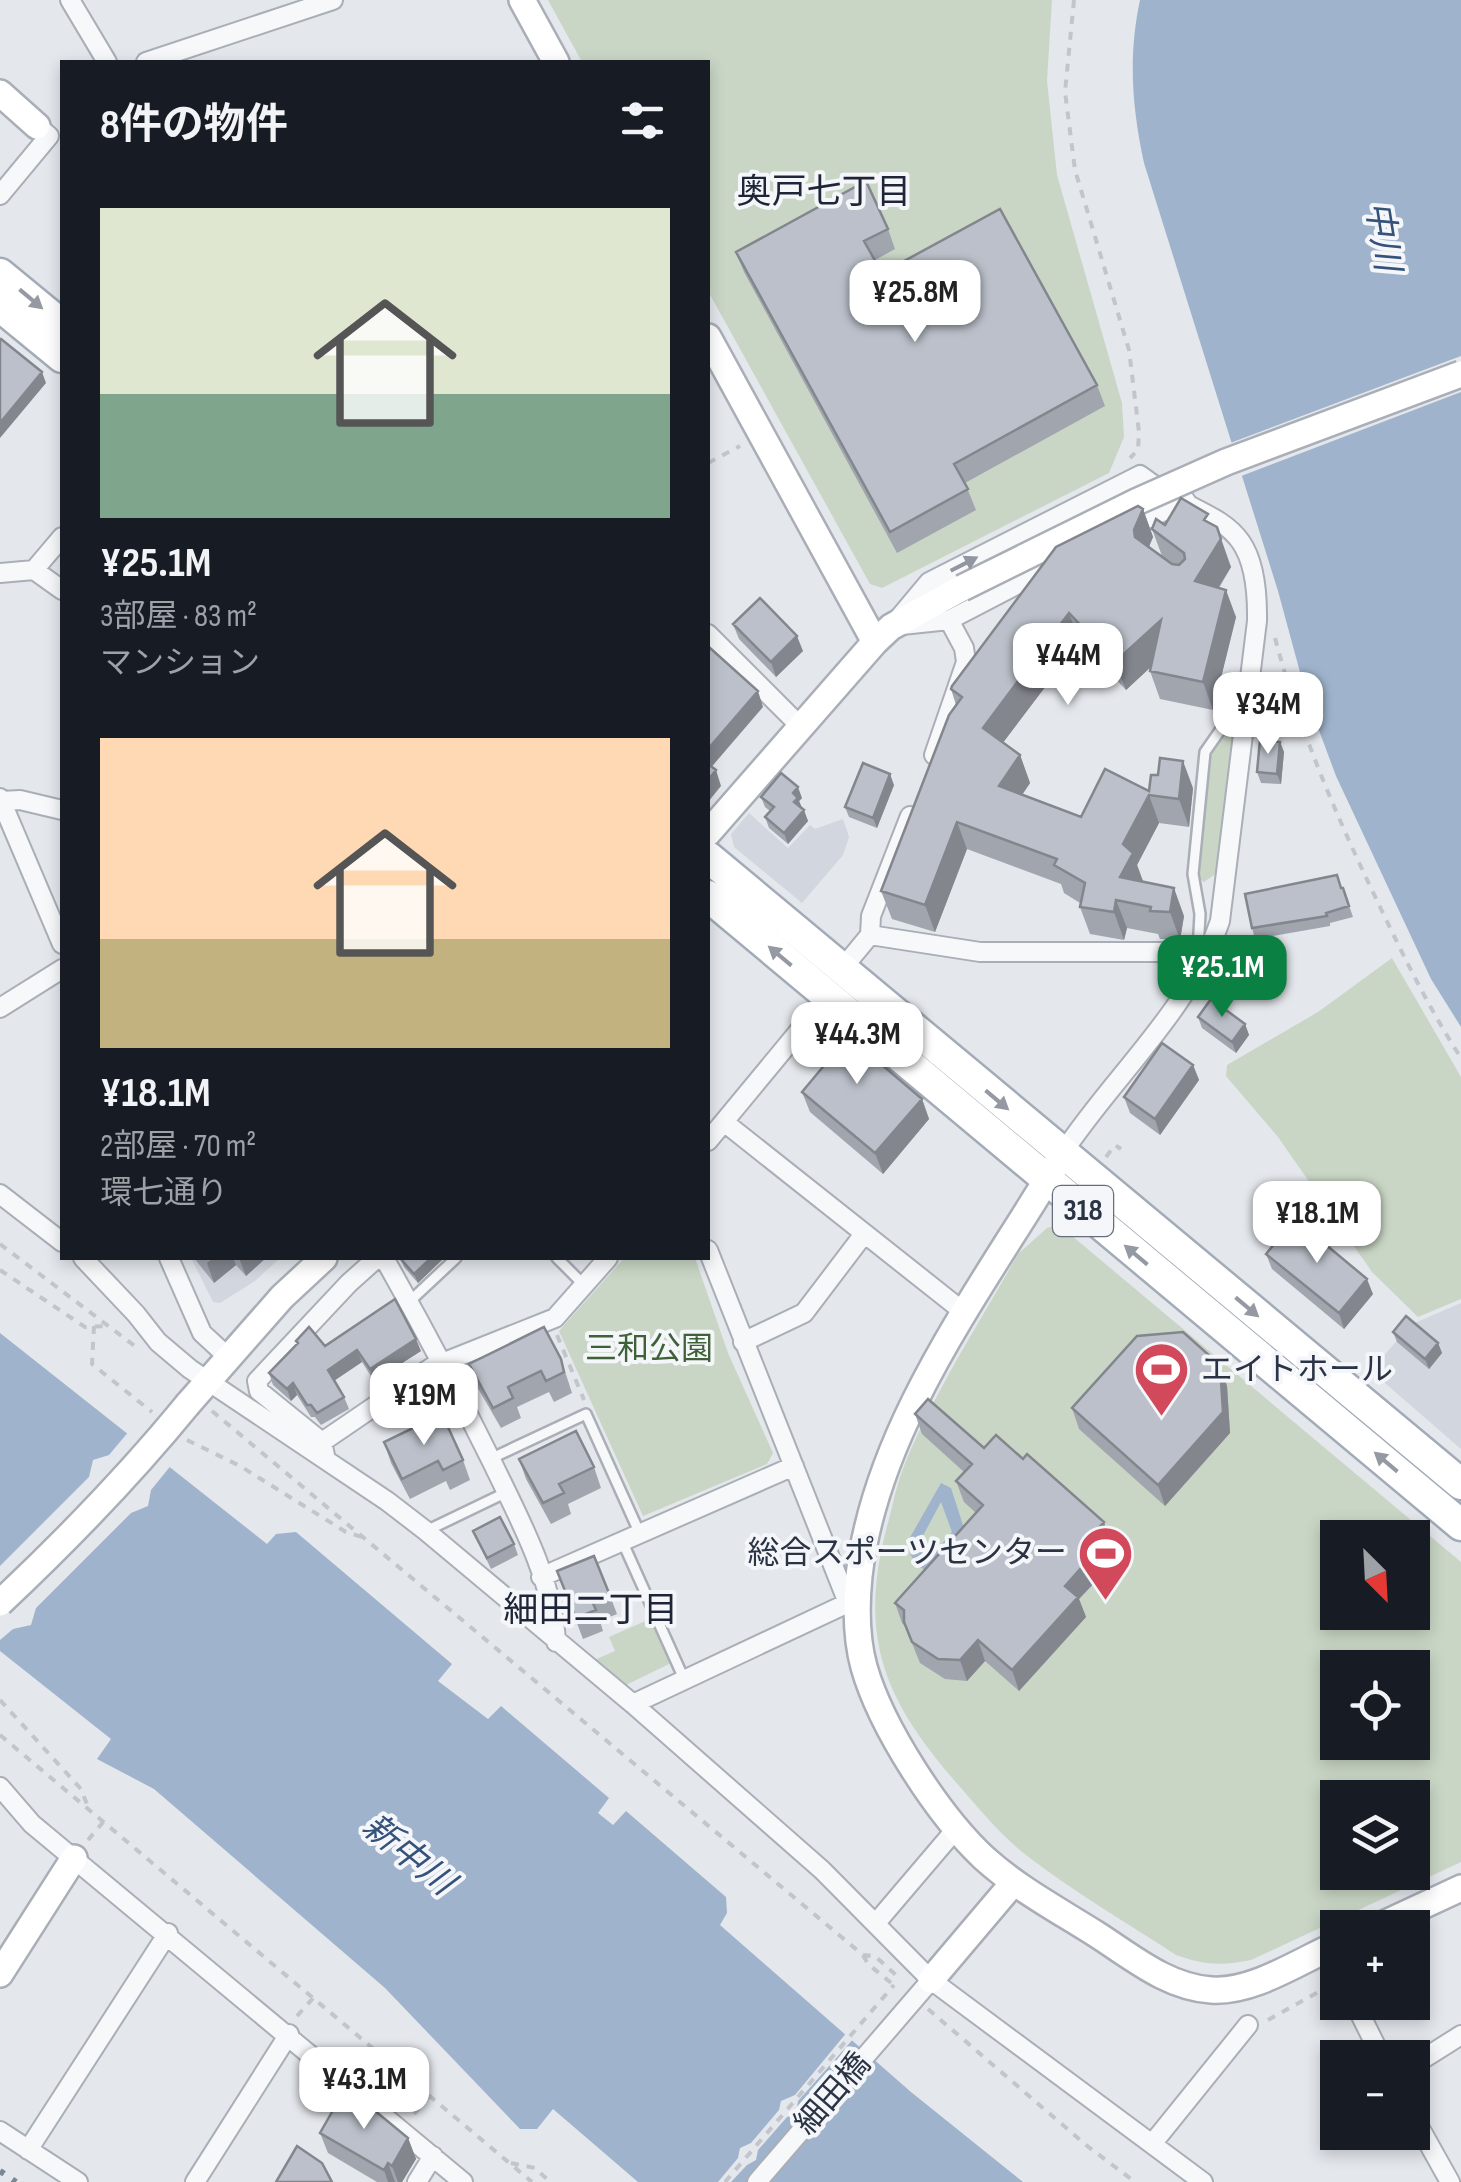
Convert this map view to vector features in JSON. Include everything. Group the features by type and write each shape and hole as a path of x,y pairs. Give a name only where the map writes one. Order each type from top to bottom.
{"main road":[{"path":"0,274 60,323"},
{"path":"0,306 60,355"},
{"name":"318","path":"710,859 835,983 1054,1167 1461,1525"},
{"name":"318","path":"710,897 835,983"},
{"name":"318","path":"1054,1167 1461,1484"}],"street":[{"path":"70,0 106,60"},
{"path":"152,60 333,0"},
{"path":"522,0 555,60"},
{"path":"0,93 50,128 0,194"},
{"path":"710,346 717,376 883,635"},
{"path":"883,635 962,588 1136,502 1226,462 1461,374"},
{"path":"710,831 929,582 1132,469 1154,486 1213,516 1242,543 1258,592 1254,656 1246,694 1220,921 1194,981 1054,1167 929,1374 889,1466 863,1551 853,1603"},
{"path":"1106,539 1186,501"},
{"path":"34,570 60,539"},
{"path":"883,635 948,620 1071,557"},
{"path":"0,573 34,570 60,589"},
{"path":"710,1139 870,935 872,916 966,662 964,648 948,620"},
{"path":"710,636 800,726"},
{"path":"60,810 20,800 1,800 60,939"},
{"path":"870,935 980,952 1204,952"},
{"path":"0,1008 60,969"},
{"path":"724,1122 965,1312"},
{"path":"0,1194 60,1240"},
{"path":"743,1342 804,1313 864,1234"},
{"path":"710,1255 853,1603 862,1657 876,1698 909,1761 956,1829 1014,1882 1156,1972 1201,1989 1244,1985 1320,1952"},
{"path":"85,1260 136,1314 196,1394 324,1451"},
{"path":"169,1260 202,1333 228,1356"},
{"path":"0,1603 79,1528 228,1356 322,1260"},
{"path":"378,1260 349,1283 258,1381 259,1391 324,1451 633,1704 822,1870 876,1923 918,1993 1152,2144 1203,2182"},
{"path":"382,1260 443,1363 507,1492 555,1617 556,1642"},
{"path":"324,1451 443,1363 551,1320 606,1260"},
{"path":"541,1577 794,1466"},
{"path":"633,1704 853,1603"},
{"path":"0,1787 32,1824 79,1852 168,1934 291,2028 463,2182"},
{"path":"876,1923 956,1829"},
{"path":"0,1974 79,1852"},
{"path":"918,1993 1014,1882"},
{"path":"1414,1910 1461,1888"},
{"path":"28,2150 168,1934"},
{"name":"細田橋","path":"756,2182 918,1993"},
{"path":"1152,2144 1248,2025"},
{"path":"195,2182 291,2028"},
{"path":"1430,2055 1461,2035"},
{"path":"0,2131 78,2182"},
{"path":"1430,2146 1450,2182"},
{"path":"418,2182 433,2156"}],"lane":[{"path":"1158,514 1164,532"},
{"path":"1204,952 1192,874 1204,752 1246,694"},
{"path":"409,1302 454,1260"},
{"path":"559,1260 584,1286"},
{"path":"490,1459 586,1414 684,1680"},
{"path":"426,1531 507,1492"}],"path":[{"path":"1074,0 1065,92 1075,170 1129,350 1139,432 1132,469"},
{"path":"710,462 748,441"},
{"path":"1273,631 1322,780 1430,1010 1461,1058"},
{"path":"1106,1157 1115,1145 1121,1149"},
{"path":"0,1244 142,1351"},
{"path":"0,1270 85,1327 108,1326"},
{"path":"551,1320 586,1402 586,1414"},
{"path":"94,1326 92,1364 165,1422"},
{"path":"196,1394 863,1955 894,1987 725,2182"},
{"path":"179,1434 194,1446 240,1466 346,1532 363,1537"},
{"path":"0,1700 81,1789 89,1809"},
{"path":"0,1736 532,2182"},
{"path":"79,1852 104,1820"},
{"path":"863,1955 875,1956 1072,2132 1135,2182"},
{"path":"1268,2020 1320,1992"},
{"path":"291,2028 314,1997"},
{"path":"410,2119 430,2095"},
{"path":"508,2162 535,2168 550,2182"}],"shaded area":[{"path":"749,813 788,848 810,825 815,829 843,819 849,837 843,855 802,903 734,847 731,834"},
{"path":"192,1260 278,1260 255,1281 220,1303 213,1302"},
{"path":"1461,1303 1461,1449 1371,1371 1410,1325"}],"green space":[{"path":"548,0 1052,0 1047,81 1057,175 1122,403 1124,437 1109,473 882,588 870,584 710,295 710,60 581,60"},
{"path":"1235,727 1221,861 1217,873 1204,882 1199,878 1210,757 1229,728"},
{"path":"1392,958 1461,1077 1461,1299 1418,1317 1372,1272 1278,1137 1226,1076 1227,1065 1318,1012"},
{"name":"総合スポーツセンター","path":"1059,1225 1411,1520 1320,1520 1320,1630 1430,1630 1430,1536 1461,1562 1461,1862 1430,1876 1430,1780 1320,1780 1320,1890 1401,1890 1358,1910 1320,1910 1320,1928 1251,1960 1213,1964 1195,1961 1176,1955 1020,1850 934,1756 895,1695 883,1664 875,1598 879,1561 894,1497 918,1434 1018,1254 1047,1228"},
{"name":"三和公園","path":"622,1260 696,1260 728,1353 773,1453 767,1464 643,1516 559,1331"},
{"path":"650,1619 671,1663 624,1686 592,1661 615,1651 609,1637"}],"water":[{"name":"中川","path":"1140,0 1461,0 1461,1027 1431,979 1336,776 1307,698 1278,591 1144,163 1133,82"},
{"name":"新中川","path":"0,1333 267,1544 276,1534 296,1532 452,1664 438,1681 488,1719 501,1706 609,1798 598,1813 613,1825 626,1811 726,1897 727,1913 720,1925 911,2092 1023,2182 638,2182 553,2109 537,2129 520,2129 385,1988 154,1789 97,1759 111,1739 0,1651"},
{"path":"941,1483 951,1488 964,1528 929,1572 914,1560 908,1541","holes":["941,1502 952,1532 929,1559 918,1545"]}],"pier":[{"path":"1461,356 1461,392 1236,478 1225,445"},
{"path":"130,1430 173,1463 151,1490 148,1506 131,1513 36,1608 31,1625 13,1629 0,1640 0,1566 89,1477 93,1460 109,1455"},
{"path":"848,2031 855,2037 798,2101 796,2114 787,2117 758,2150 756,2160 731,2182 718,2182 738,2158 740,2148 751,2143 779,2110 781,2101 795,2095"}],"building":[{"path":"866,181 888,229 864,241 882,273 1000,209 1097,385 954,464 968,489 890,532 736,252"},
{"path":"0,340 42,372 0,423"},
{"path":"1181,498 1208,514 1204,520 1217,527 1221,539 1195,581 1226,590 1203,682 1150,671 1161,620 1115,662 1069,613 983,728 1020,755 999,786 1081,817 1105,769 1149,791 1151,775 1158,775 1160,758 1183,761 1179,799 1149,795 1123,844 1133,853 1120,877 1174,888 1170,912 1150,911 1151,907 1116,900 1114,912 1080,907 1085,883 1054,865 1057,859 957,822 925,905 881,891 949,715 962,697 952,686 1056,547 1138,506 1143,509 1135,537 1179,565 1185,559 1184,553 1152,529 1156,519 1165,525"},
{"path":"760,598 797,636 771,662 733,624"},
{"path":"710,648 758,691 710,747"},
{"path":"1260,740 1280,742 1277,774 1257,772"},
{"path":"863,763 890,774 873,818 845,807"},
{"path":"781,773 798,787 793,793 798,798 794,802 804,810 784,833 765,817 774,807 761,797"},
{"path":"1337,875 1349,906 1326,913 1327,916 1252,928 1245,894"},
{"path":"1211,999 1245,1024 1232,1042 1198,1017"},
{"path":"814,1007 922,1099 875,1153 802,1092 832,1056 820,1046 824,1042 801,1022"},
{"path":"1162,1043 1193,1065 1155,1119 1124,1097"},
{"path":"1295,1219 1367,1279 1339,1313 1266,1254"},
{"path":"402,1260 429,1260 414,1274"},
{"path":"395,1299 416,1339 370,1369 357,1350 328,1370 344,1397 317,1413 293,1383 287,1389 269,1373 309,1327 325,1346"},
{"path":"1406,1316 1438,1343 1425,1359 1393,1332"},
{"path":"544,1327 564,1372 546,1381 541,1371 508,1387 513,1398 493,1408 469,1364"},
{"path":"1183,1332 1220,1365 1223,1412 1158,1485 1072,1408 1137,1336"},
{"path":"928,1399 984,1448 996,1435 1023,1459 1027,1454 1104,1522 1079,1550 1089,1559 1065,1586 1078,1597 1012,1670 978,1640 960,1660 938,1659 912,1642 904,1610 895,1603 983,1505 956,1481 972,1464 915,1414"},
{"path":"442,1414 463,1460 443,1470 438,1461 402,1479 384,1442"},
{"path":"576,1431 594,1467 559,1484 564,1493 543,1503 519,1459"},
{"path":"500,1517 514,1544 487,1558 473,1531"},
{"path":"594,1556 609,1593 592,1601 596,1610 576,1618 557,1571"},
{"path":"351,2091 408,2138 392,2166 388,2163 384,2170 320,2133"},
{"path":"297,2146 322,2163 332,2182 276,2182"}],"railway":[{"path":"0,2171 16,2182"}],"place":[{"name":"エイトホール","path":"1162,1419"},
{"name":"総合スポーツセンター","path":"1106,1602"}],"district":[{"name":"奥戸七丁目","path":"824,192"},
{"name":"細田二丁目","path":"591,1610"}]}
